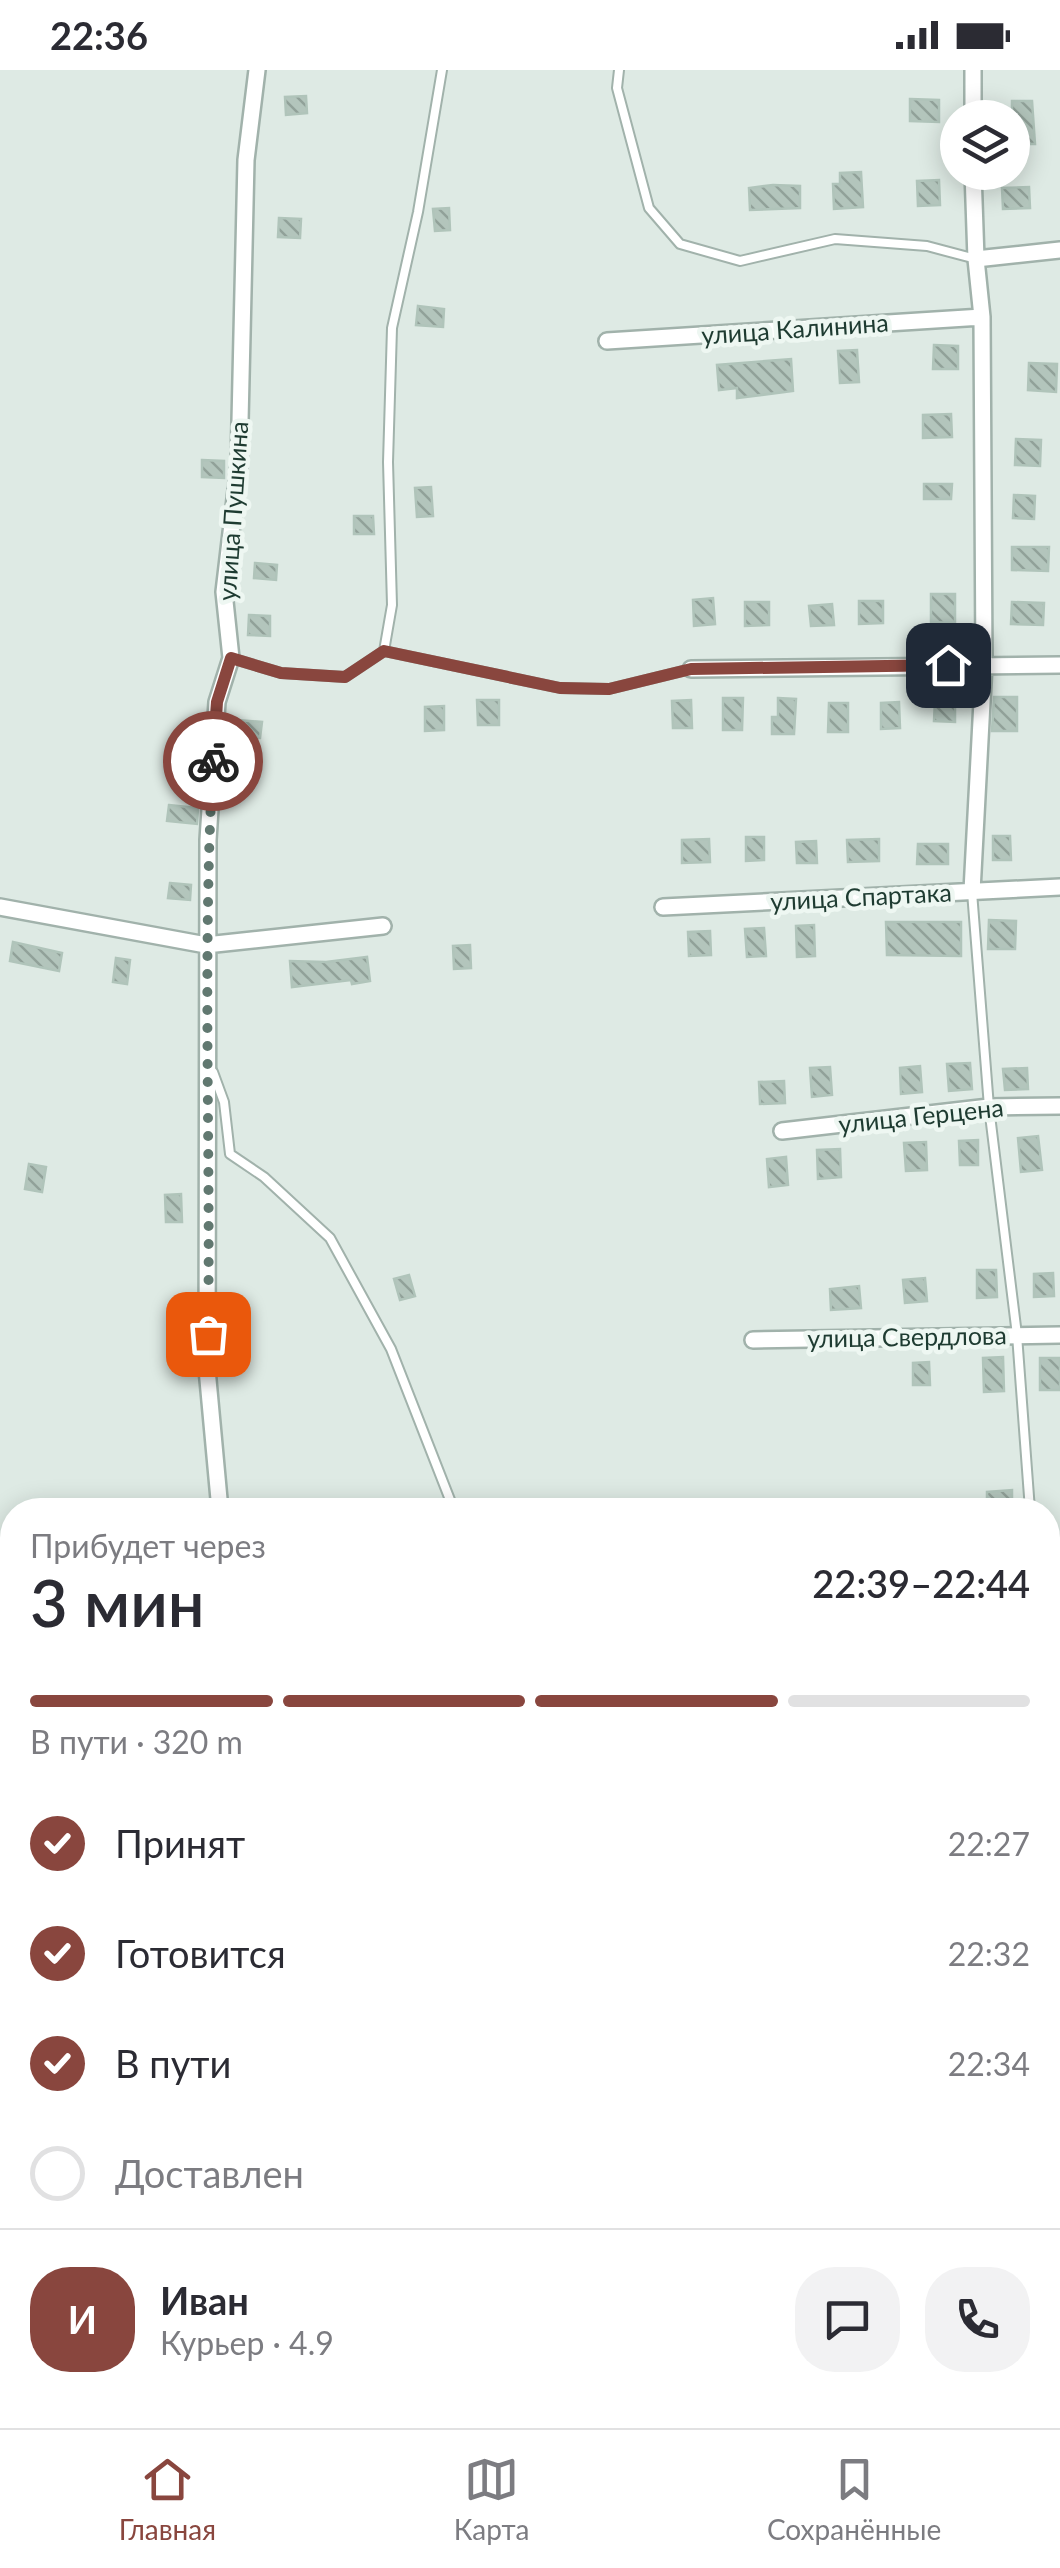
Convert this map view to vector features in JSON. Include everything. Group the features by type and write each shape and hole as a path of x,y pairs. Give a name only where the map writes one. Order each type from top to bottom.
{"street":[{"name":"улица Пушкина","path":"218,1498 208,1369 206,945 217,702 231,658 224,592 239,465 246,160 257,70"},
{"path":"973,70 973,100"},
{"path":"972,891 984,664 982,317 974,190"},
{"path":"976,259 1060,250"},
{"name":"улица Калинина","path":"607,342 982,317"},
{"path":"691,669 1060,665"},
{"name":"улица Спартака","path":"663,907 1060,888"},
{"path":"0,907 206,945 383,926"},
{"name":"улица Герцена","path":"782,1130 989,1107 1060,1106"},
{"name":"улица Свердлова","path":"753,1340 1060,1335"}],"lane":[{"path":"384,651 392,605 388,462 392,328 418,212 442,70"},
{"path":"619,70 616,88 649,208 680,244 740,262 836,239 927,246 976,259"},
{"path":"231,658 281,673 345,677 384,651 560,688 609,689 691,669"},
{"path":"972,891 989,1107 1017,1335 1029,1498"},
{"path":"208,1060 224,1102 230,1154 264,1177 330,1238 391,1349 449,1498"}],"building":[{"path":"306,96 307,113 286,115 285,97"},
{"path":"910,99 939,100 939,122 910,121"},
{"path":"1030,101 1032,101 1035,144 1030,144"},
{"path":"861,172 863,207 834,209 833,184 840,184 840,173"},
{"path":"939,180 940,205 918,206 917,181"},
{"path":"800,186 800,208 750,210 749,188"},
{"path":"1002,190 1029,190 1030,208 1003,209"},
{"path":"449,208 450,230 435,231 433,209"},
{"path":"279,218 301,219 300,238 278,237"},
{"path":"418,306 444,309 443,327 416,325"},
{"path":"934,345 958,346 958,369 933,369"},
{"path":"857,350 859,382 840,383 838,351"},
{"path":"791,359 793,391 737,398 737,388 719,390 717,365"},
{"path":"1029,363 1057,364 1056,392 1028,390"},
{"path":"951,414 952,437 923,438 923,415"},
{"path":"1016,439 1041,440 1040,466 1015,465"},
{"path":"202,460 224,461 224,478 202,477"},
{"path":"924,484 952,484 951,499 924,499"},
{"path":"431,487 433,516 417,517 415,488"},
{"path":"1014,495 1035,496 1034,519 1013,518"},
{"path":"354,516 373,516 374,534 354,534"},
{"path":"1012,547 1049,547 1048,571 1012,570"},
{"path":"255,563 277,565 276,580 254,578"},
{"path":"931,594 955,594 955,623 931,622"},
{"path":"713,598 715,624 694,626 693,600"},
{"path":"859,601 883,601 883,623 859,624"},
{"path":"745,602 769,602 769,625 745,626"},
{"path":"1012,602 1044,603 1043,625 1011,624"},
{"path":"832,604 834,625 811,626 809,606"},
{"path":"249,615 270,616 270,636 248,635"},
{"path":"994,697 1017,697 1017,731 992,731"},
{"path":"723,698 743,698 742,730 723,730"},
{"path":"778,698 796,699 794,734 772,734 772,717 778,717"},
{"path":"477,700 499,700 499,725 478,725"},
{"path":"691,700 692,728 673,728 672,701"},
{"path":"935,700 955,700 955,722 934,721"},
{"path":"899,702 900,728 881,729 881,703"},
{"path":"829,703 848,703 848,732 828,732"},
{"path":"444,706 444,730 425,731 425,707"},
{"path":"237,720 262,722 260,738 236,736"},
{"path":"169,805 198,808 197,824 167,821"},
{"path":"993,836 1010,836 1011,860 993,860"},
{"path":"746,837 764,837 764,860 746,861"},
{"path":"709,839 710,862 682,863 682,840"},
{"path":"879,839 879,861 848,862 847,840"},
{"path":"816,841 817,863 797,863 796,842"},
{"path":"918,844 948,844 948,864 917,864"},
{"path":"170,883 191,885 190,900 168,898"},
{"path":"989,920 1016,921 1015,949 988,949"},
{"path":"886,922 961,922 961,956 887,955"},
{"path":"814,925 815,956 797,957 796,926"},
{"path":"764,928 766,956 747,957 745,929"},
{"path":"710,931 711,955 689,956 688,932"},
{"path":"13,942 62,953 59,971 10,961"},
{"path":"470,945 471,968 454,969 453,946"},
{"path":"367,957 370,981 292,987 290,961"},
{"path":"116,958 130,960 127,984 113,982"},
{"path":"970,1063 972,1089 949,1091 947,1064"},
{"path":"920,1066 922,1092 901,1094 900,1068"},
{"path":"830,1067 832,1095 812,1097 810,1068"},
{"path":"1027,1068 1028,1089 1005,1090 1003,1069"},
{"path":"784,1081 785,1103 760,1104 759,1082"},
{"path":"1038,1136 1042,1170 1021,1172 1018,1138"},
{"path":"978,1140 978,1165 960,1165 959,1141"},
{"path":"926,1142 927,1170 906,1171 904,1143"},
{"path":"840,1149 841,1177 818,1179 817,1150"},
{"path":"786,1157 788,1185 769,1187 767,1159"},
{"path":"29,1164 46,1167 42,1192 25,1189"},
{"path":"181,1194 182,1222 166,1222 165,1195"},
{"path":"977,1270 996,1270 997,1297 977,1298"},
{"path":"1053,1273 1054,1296 1034,1297 1034,1274"},
{"path":"409,1275 415,1296 400,1300 394,1279"},
{"path":"925,1278 927,1301 905,1303 903,1280"},
{"path":"859,1286 861,1308 831,1310 830,1289"},
{"path":"1003,1357 1004,1391 984,1392 983,1358"},
{"path":"1040,1358 1060,1358 1060,1390 1040,1390"},
{"path":"929,1362 930,1385 913,1385 913,1363"},
{"path":"1012,1490 1012,1498 987,1498 987,1492"}],"way so far":[{"path":"208,1334 206,945 213,761"}],"route":[{"path":"213,761 217,702 231,658 281,673 345,677 384,651 536,684 609,689 691,669 948,665"}]}
